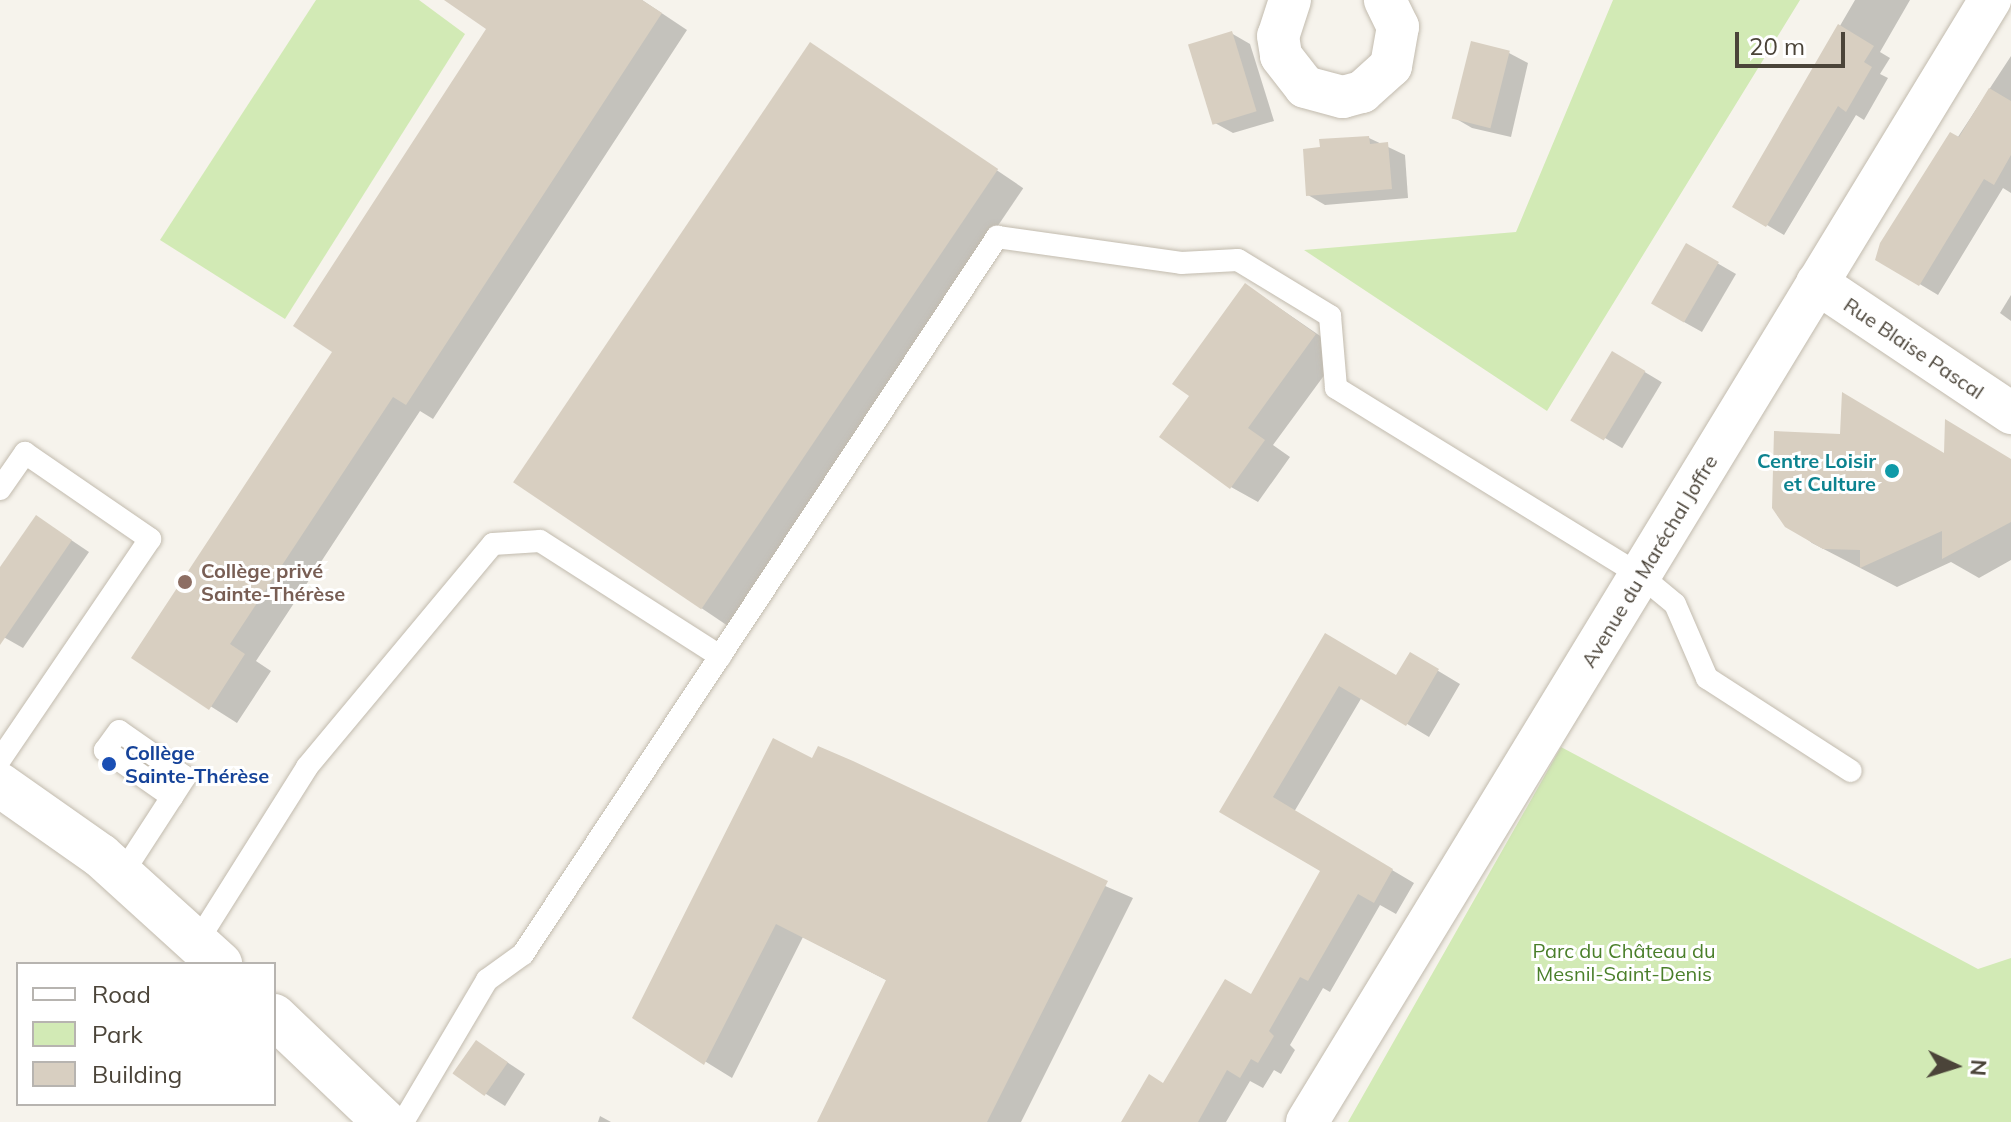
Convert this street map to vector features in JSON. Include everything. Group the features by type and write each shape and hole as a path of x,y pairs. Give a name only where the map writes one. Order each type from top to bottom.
{"street":[{"path":"1290,0 1278,36 1286,65 1305,87 1343,97 1362,92 1391,66 1398,27 1385,0"},
{"name":"Avenue du Maréchal Joffre","path":"1307,1122 1990,0"},
{"name":"Rue Blaise Pascal","path":"1817,283 2011,413"},
{"path":"0,785 122,874 208,953"},
{"path":"276,1018 385,1122"}],"lane":[{"path":"403,1122 487,980 523,954 997,237 1181,263 1238,260 1330,316 1336,388 1640,575 1675,604 1707,678 1851,771"},
{"path":"0,489 25,453 150,539 0,760"},
{"path":"208,953 307,767 493,544 540,541 720,656"},
{"path":"122,874 185,777 119,731 105,750 172,797"}],"green space":[{"path":"316,0 419,0 465,34 285,319 160,240"},
{"path":"1613,0 1800,0 1547,411 1304,250 1516,232"},
{"name":"Parc du Château du Mesnil-Saint-Denis","path":"1561,747 1978,969 2011,958 2011,1122 1348,1122"}],"building":[{"path":"444,0 642,0 662,13 406,405 393,397 230,644 245,654 209,710 131,658 332,352 293,326 486,29"},
{"path":"1838,24 1874,46 1864,62 1872,67 1846,112 1838,106 1766,227 1732,207"},
{"path":"1232,31 1257,111 1213,125 1188,44"},
{"path":"1471,41 1510,51 1490,128 1452,119"},
{"path":"810,42 998,169 701,609 513,482"},
{"path":"1989,88 2011,101 2011,155 1994,185 1984,179 1919,286 1875,260 1880,243 1950,132 1959,137"},
{"path":"1369,136 1370,144 1388,142 1392,189 1306,196 1303,149 1320,147 1319,139"},
{"path":"1686,243 1719,262 1684,323 1651,304"},
{"path":"1245,283 1316,334 1248,428 1265,440 1230,489 1159,437 1189,396 1172,384"},
{"path":"1612,351 1645,371 1604,441 1570,420"},
{"name":"Centre Loisir et Culture","path":"1842,392 1944,453 1945,419 2011,459 2011,522 1942,559 1942,531 1860,568 1860,550 1823,549 1785,527 1772,508 1774,431 1840,434"},
{"path":"36,515 72,540 0,645 0,567"},
{"path":"1325,633 1396,675 1410,652 1439,669 1406,726 1339,686 1273,797 1393,869 1374,903 1358,894 1308,981 1300,977 1269,1031 1274,1036 1258,1063 1251,1059 1240,1078 1227,1070 1198,1122 1121,1122 1149,1074 1163,1083 1225,979 1251,994 1320,871 1219,812"},
{"path":"773,738 812,758 818,746 1108,881 987,1122 817,1122 886,980 776,924 704,1065 632,1018"},
{"path":"476,1040 508,1062 484,1096 452,1074"}],"place":[{"name":"Centre Loisir et Culture","path":"1892,471"},
{"name":"Collège privé Sainte-Thérèse","path":"185,582"},
{"name":"Collège Sainte-Thérèse","path":"109,764"}]}
